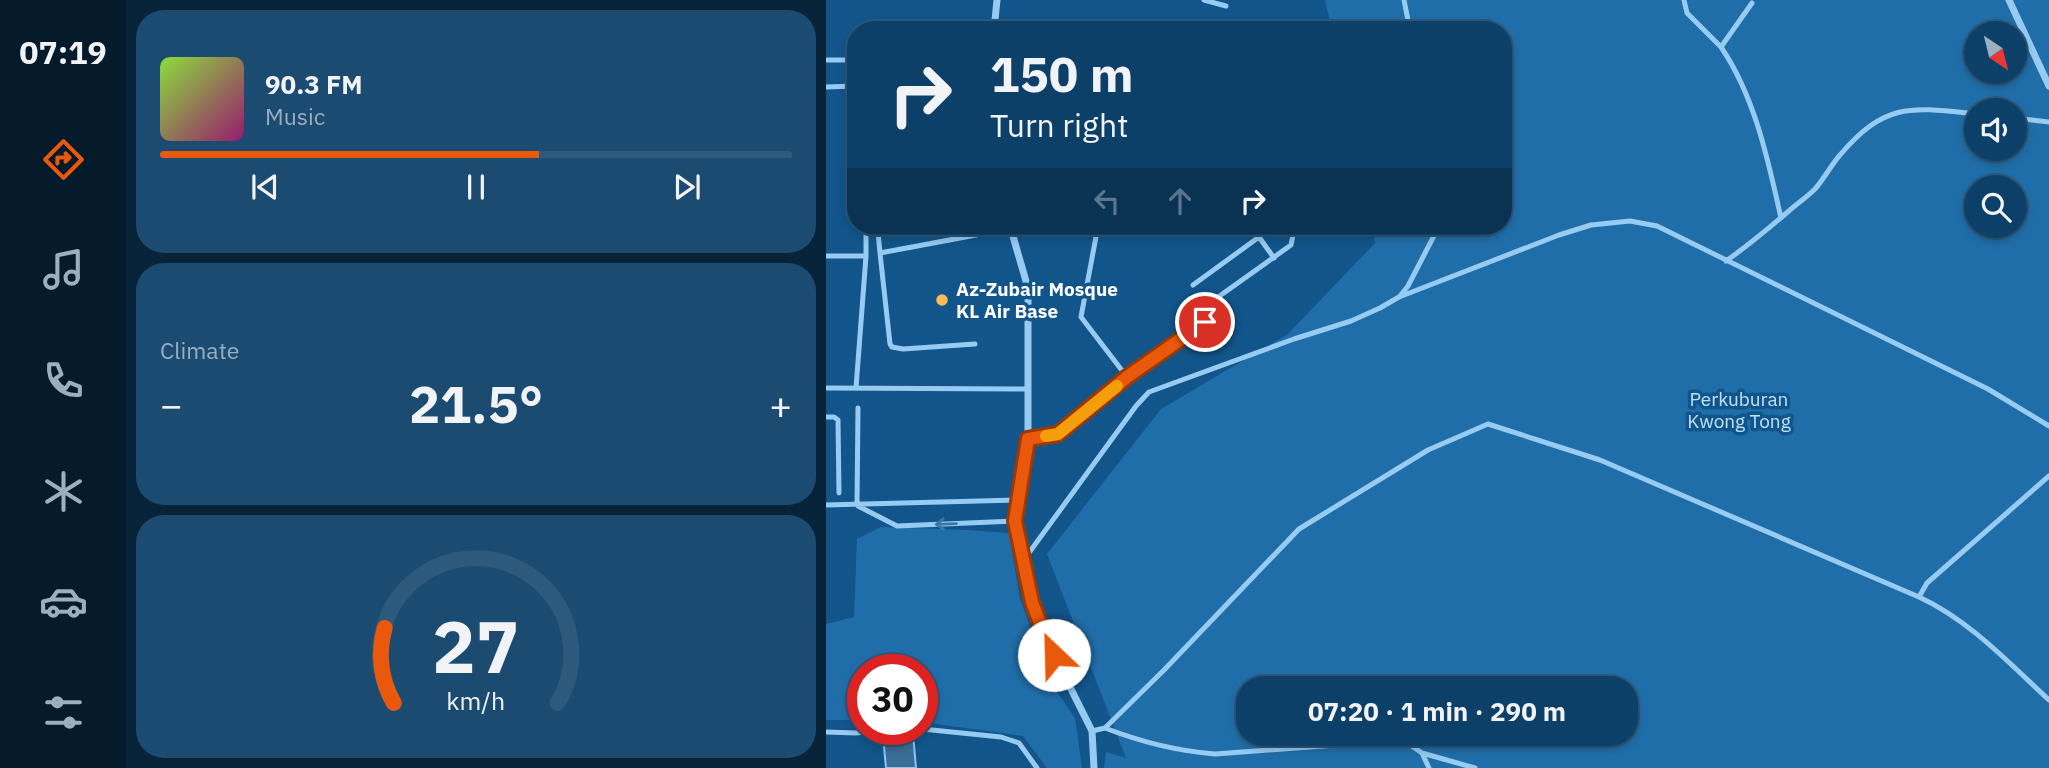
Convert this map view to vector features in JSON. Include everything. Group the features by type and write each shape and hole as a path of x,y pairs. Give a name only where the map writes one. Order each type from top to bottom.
{"street":[{"path":"995,21 997,0"},
{"path":"2009,0 2049,86"},
{"path":"1013,235 1028,288 1028,439 1015,521 1032,602 1046,639 1092,731 1094,768"}],"lane":[{"path":"1205,0 1226,5"},
{"path":"1404,0 1408,21"},
{"path":"1684,0 1687,13 1721,47 1734,66 1765,153 1781,218"},
{"path":"1721,47 1752,3"},
{"path":"826,60 847,60"},
{"path":"826,87 847,86"},
{"path":"1726,261 1815,189 1838,157 1860,133 1877,120 1901,110 1964,113"},
{"path":"2027,119 2049,122"},
{"path":"1023,561 1149,392 1294,338 1351,321 1399,297 1591,225 1630,221 1657,226 1988,389 2049,426"},
{"path":"856,388 866,235"},
{"path":"877,235 890,344 904,349 975,344"},
{"path":"880,253 976,235"},
{"path":"1096,235 1081,317 1127,377"},
{"path":"1028,439 1058,434 1127,377 1205,322 1214,300 1291,246 1293,235"},
{"path":"1399,297 1408,286 1434,235"},
{"path":"1193,285 1259,237 1274,258"},
{"path":"826,256 866,256"},
{"path":"826,388 1028,389"},
{"path":"857,505 858,408"},
{"path":"826,417 834,416 838,420 839,493"},
{"path":"1105,728 1299,529 1428,450 1488,424 1600,460 1933,603 1984,640 2049,700"},
{"path":"1919,597 1927,583 2049,476"},
{"path":"826,505 1017,500"},
{"path":"857,505 897,526 1015,521"},
{"path":"1092,731 1105,728 1156,745 1186,752 1215,754 1403,740 1422,754 1475,768"},
{"path":"938,731 1001,737 1019,743 1037,768"},
{"path":"826,732 847,733"},
{"path":"1422,754 1429,768"}],"green space":[{"name":"Perkuburan Kwong Tong","path":"1325,0 2049,0 2049,768 1104,768 1106,752 1126,758 1047,554 1161,409 1288,334 1375,243 1374,235 1512,235 1512,21 1330,21"},
{"path":"881,527 1009,533 1020,599 1051,683 1075,718 1082,768 1047,768 1023,736 938,724 938,654 847,654 847,720 826,720 826,624 854,617 857,539"}],"shaded area":[{"path":"884,745 914,745 916,768 886,768"}],"slow traffic":[{"path":"1046,436 1058,434 1117,386"}],"place":[{"name":"Az-Zubair Mosque KL Air Base","path":"942,300"}],"route":[{"path":"1054,655 1032,602 1015,521 1028,439 1058,434 1127,377 1205,322"}]}
